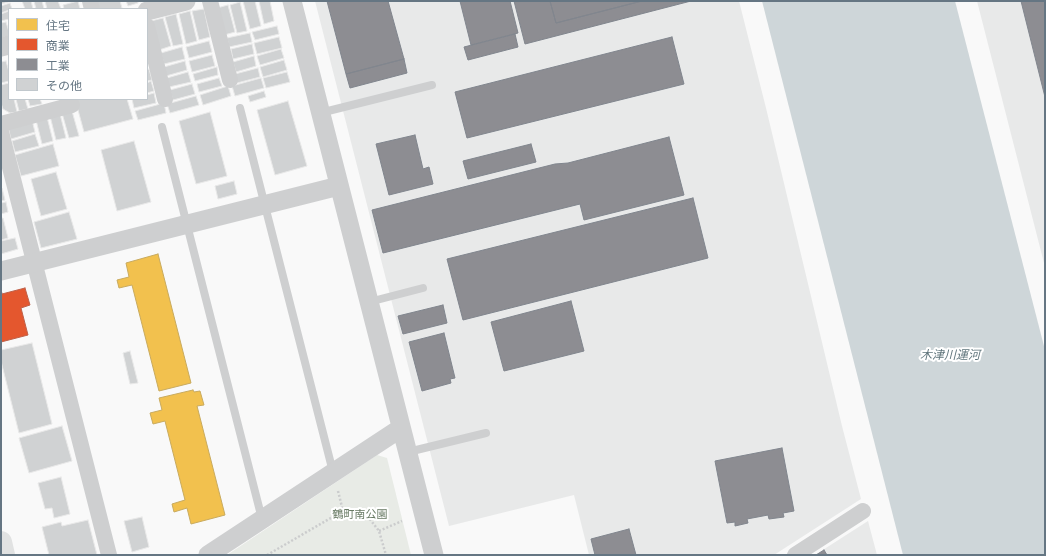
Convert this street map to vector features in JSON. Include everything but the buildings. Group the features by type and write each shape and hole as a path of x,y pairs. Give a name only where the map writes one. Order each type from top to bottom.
{"main road":[{"path":"1,542 4,555"}],"street":[{"path":"148,10 186,1"},
{"path":"210,1 230,80"},
{"path":"292,1 434,555"},
{"path":"148,30 165,99"},
{"path":"1,124 72,105"},
{"path":"1,132 109,555"},
{"path":"1,271 339,186"},
{"path":"208,555 401,428"},
{"path":"795,555 863,510"}],"lane":[{"path":"320,113 432,85"},
{"path":"240,108 333,473"},
{"path":"162,126 263,519"},
{"path":"369,302 424,288"},
{"path":"407,452 486,432"}],"path":[{"path":"267,555 343,511 369,518 379,531 386,555"},
{"path":"379,531 402,521"}],"shaded area":[{"path":"315,1 739,1 861,499 774,555 589,555 574,495 449,526"},
{"path":"977,1 1045,1 1045,267"},
{"path":"868,521 877,555 815,555"}],"green space":[{"name":"鶴町南公園","path":"377,455 387,458 411,555 227,555"}],"water":[{"name":"木津川運河","path":"762,1 955,1 1045,350 1045,555 903,555"}]}
